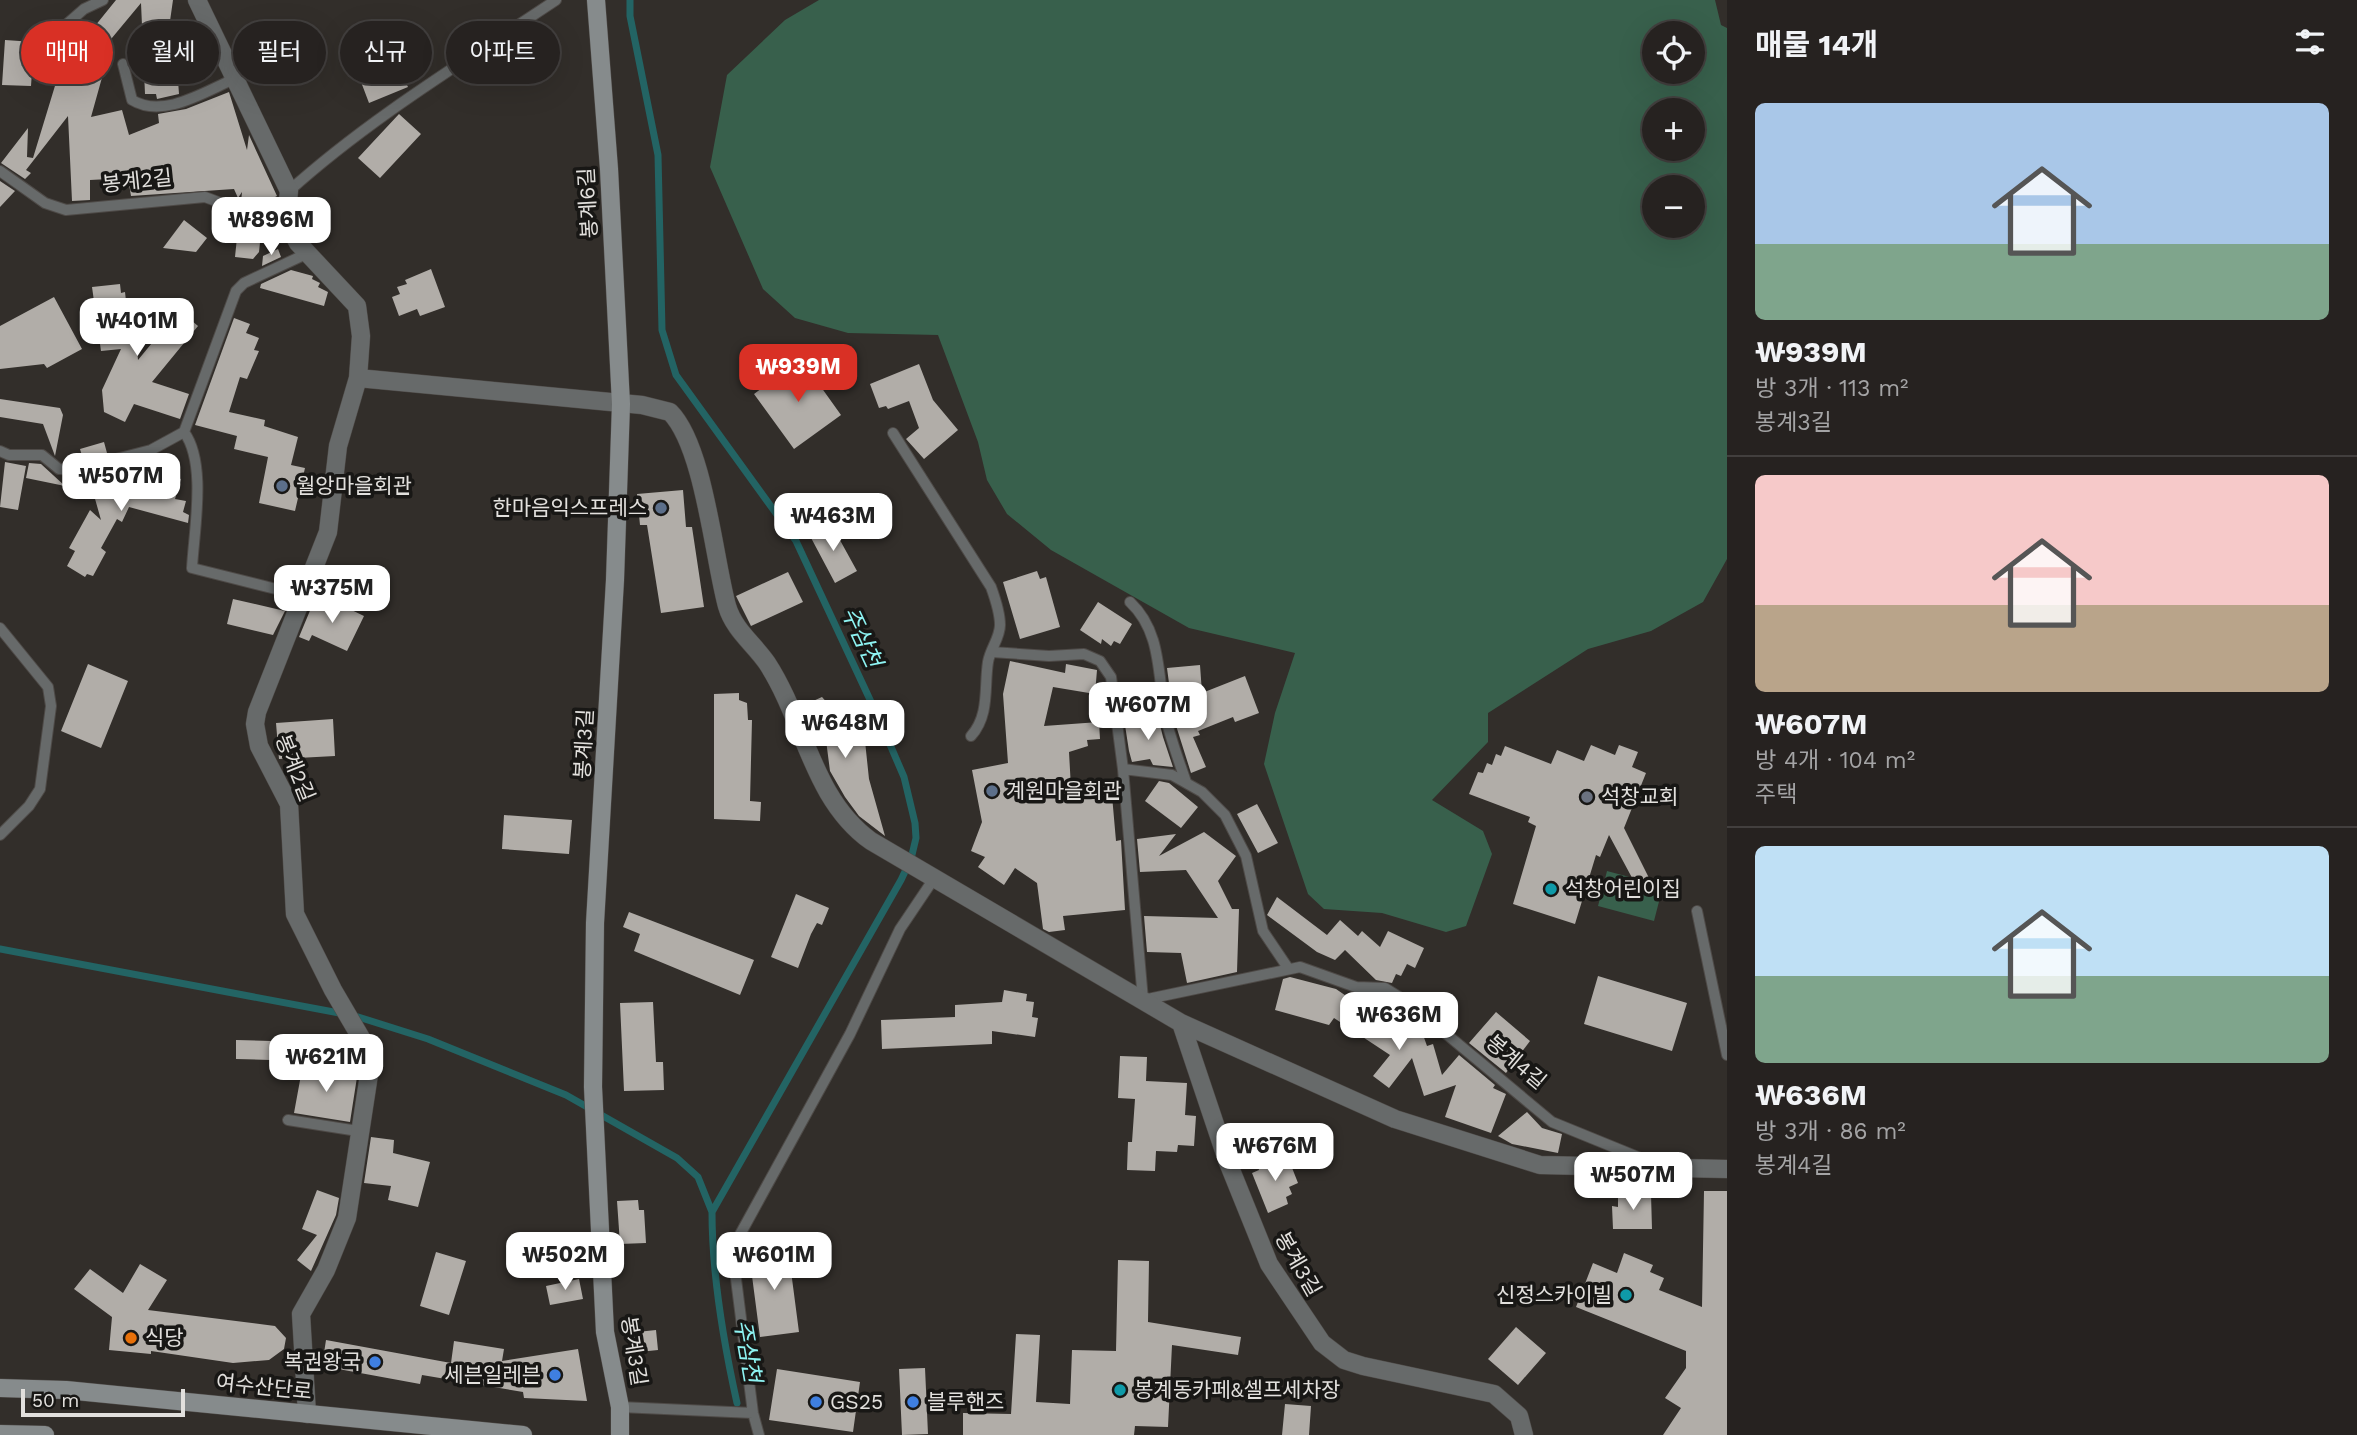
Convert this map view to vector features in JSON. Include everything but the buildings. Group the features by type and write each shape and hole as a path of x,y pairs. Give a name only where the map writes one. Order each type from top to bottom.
{"street":[{"path":"197,0 233,77"},
{"name":"봉계6길","path":"596,0 609,169 621,404"},
{"path":"236,84 289,191 286,220"},
{"name":"봉계2길","path":"286,220 306,254 351,296 357,306 361,336 358,378 338,446 328,532 257,712 255,724 259,746 289,804 295,914 364,1043 370,1068 358,1131"},
{"path":"358,378 654,406 676,418 707,503 730,615 766,662 840,814 860,834 887,851 1181,1023"},
{"name":"봉계3길","path":"620,1435 620,1407 605,1332 593,1087 594,923 614,607 621,404"},
{"name":"봉계3길","path":"1181,1023 1257,1240 1279,1281 1322,1343 1332,1352 1354,1363 1494,1394 1519,1416 1524,1435"},
{"name":"봉계4길","path":"1181,1023 1395,1119 1528,1162 1573,1167 1727,1168"},
{"path":"307,1415 301,1314 326,1270 346,1219 358,1131"},
{"name":"여수산단로","path":"0,1388 66,1390 523,1435"},
{"path":"0,1434 39,1435"}],"lane":[{"path":"70,21 84,9 103,0"},
{"path":"289,191 320,163 401,104 556,0"},
{"path":"123,64 132,100 148,108 185,100 233,79"},
{"name":"봉계2길","path":"0,172 45,203 65,211 205,197 245,212 286,220"},
{"path":"0,452 9,455 42,455 59,469 73,470 151,450 184,432 236,291 244,283 306,254"},
{"path":"184,432 195,449 197,463 192,568 304,596"},
{"path":"893,433 991,587 1000,622 992,652 984,711 971,736"},
{"path":"1130,602 1142,613 1154,638 1166,718 1186,782"},
{"path":"0,628 48,687 51,706 40,789 29,806 0,835"},
{"path":"992,652 1049,656 1084,654 1100,661 1111,677 1123,769 1143,1000"},
{"path":"1123,769 1155,771 1186,782 1215,804 1234,830 1249,865 1263,931 1288,968"},
{"path":"759,1435 753,1413 734,1264 737,1240 849,1034 900,929 931,875"},
{"path":"1698,911 1727,1055"},
{"name":"봉계4길","path":"1143,1000 1288,968 1305,968 1356,987 1388,989 1409,1003 1552,1122 1665,1168"},
{"path":"288,1120 358,1131"},
{"path":"620,1407 753,1413"}],"green space":[{"path":"819,0 1715,0 1721,25 1727,28 1727,559 1703,602 1651,631 1588,649 1488,713 1488,742 1432,800 1483,831 1492,854 1466,926 1446,932 1382,913 1324,909 1308,894 1264,764 1275,713 1295,653 1189,628 1051,550 1007,514 987,480 978,442 938,335 848,333 795,318 763,289 710,167 727,75 785,20"},
{"path":"1607,871 1663,886 1654,921 1598,906"}],"waterway":[{"name":"주삼천","path":"630,0 630,16 658,155 662,330 676,375 796,541 904,777 915,823 916,838 911,859 901,880 712,1212 719,1308 737,1403"},
{"path":"0,949 355,1016 428,1039 566,1095 677,1158 698,1177 712,1212"}],"place":[{"name":"월앙마을회관","path":"282,486"},
{"name":"한마음익스프레스","path":"661,508"},
{"name":"계원마을회관","path":"992,791"},
{"name":"석창교회","path":"1587,797"},
{"name":"석창어린이집","path":"1551,889"},
{"name":"신정스카이빌","path":"1626,1295"},
{"name":"식당","path":"131,1338"},
{"name":"복권왕국","path":"375,1362"},
{"name":"세븐일레븐","path":"555,1375"},
{"name":"봉계동카페&셀프세차장","path":"1120,1390"},
{"name":"GS25","path":"816,1402"},
{"name":"블루핸즈","path":"913,1402"}]}
